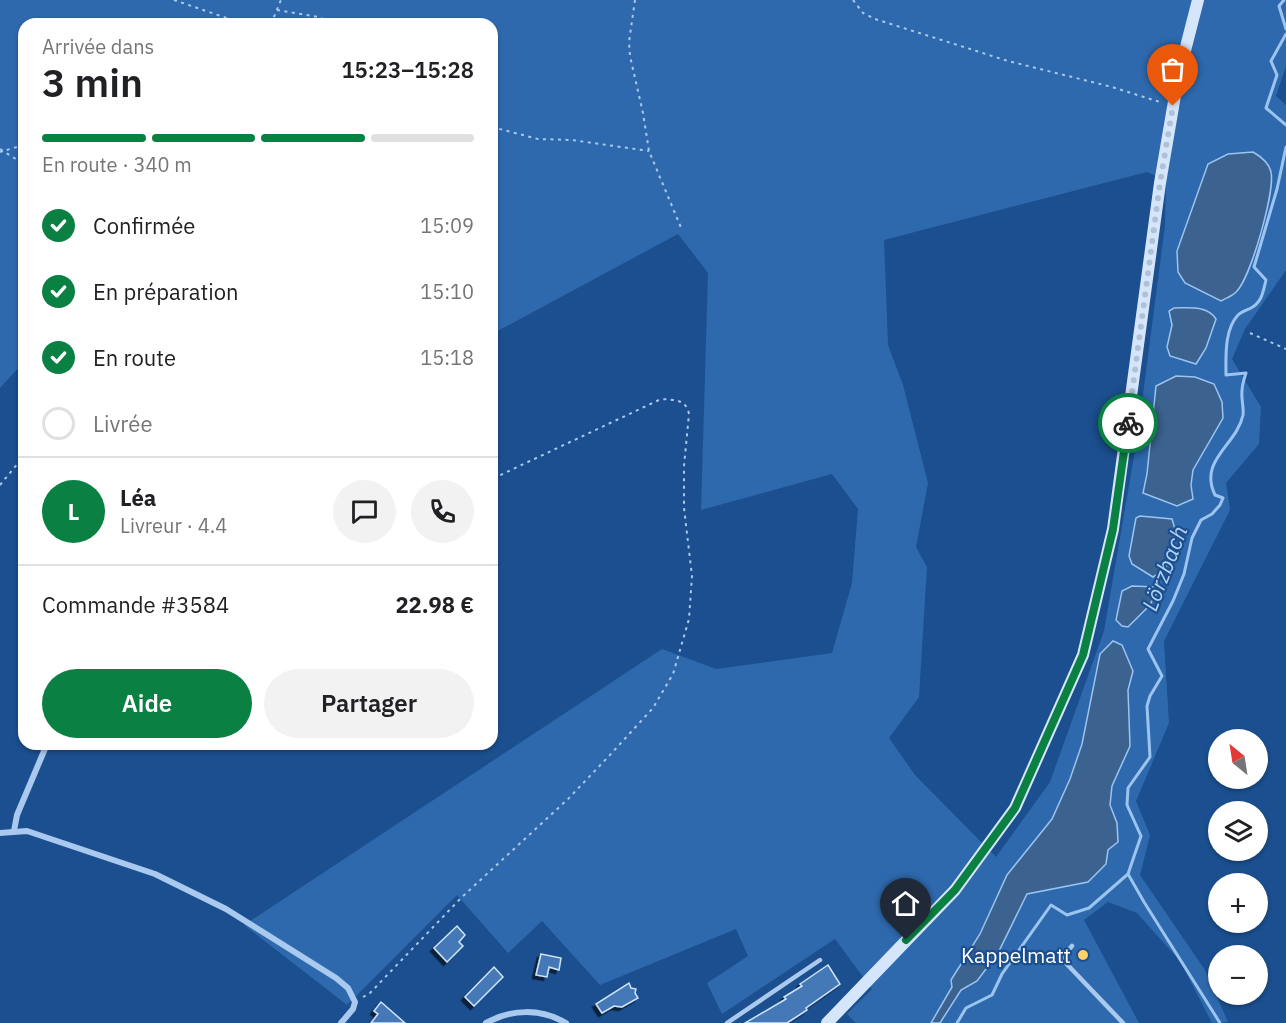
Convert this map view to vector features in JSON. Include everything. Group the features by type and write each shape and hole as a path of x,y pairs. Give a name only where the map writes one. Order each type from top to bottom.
{"main road":[{"path":"827,1023 955,890 1015,808 1083,655 1113,529 1160,183 1178,78 1198,0"}],"street":[{"path":"14,831 17,815 44,750"},
{"path":"0,834 14,831 37,834 155,874 226,909 336,978 348,988 355,1002 353,1009 341,1023"},
{"path":"486,1023 504,1015 523,1012 547,1015 566,1023"}],"lane":[{"path":"1072,946 1061,958 1123,1023"},
{"path":"727,1023 820,960"}],"path":[{"path":"174,0 226,18"},
{"path":"274,18 281,0"},
{"path":"635,0 629,42 630,56 649,151 682,230"},
{"path":"853,0 863,13 875,19 1008,61 1112,87 1173,106"},
{"path":"277,10 322,18"},
{"path":"498,129 538,139 572,140 649,151"},
{"path":"1,151 18,147"},
{"path":"1,151 18,161"},
{"path":"1250,333 1286,349"},
{"path":"355,1002 370,993 462,897 568,799 624,740 653,708 673,674 682,646 689,619 692,576 684,508 688,407 679,400 661,399 498,476"},
{"path":"0,485 18,463"}],"shaded area":[{"path":"0,0 1286,0 1286,66 1276,96 1286,105 1286,270 1245,329 1232,359 1261,407 1259,444 1226,483 1230,510 1164,641 1169,723 1136,801 1150,835 1140,875 1205,970 1208,977 1208,1005 1220,1005 1228,1022 1212,1023 1180,961 1137,913 1108,902 1084,920 1139,1023 940,1023 961,990 977,981 998,953 1027,894 1088,882 1108,850 1117,823 1110,805 1112,786 1130,746 1128,689 1133,671 1100,654 1082,744 1070,779 1052,819 1007,875 980,934 951,980 952,987 931,1023 856,1023 847,1014 872,989 835,939 722,1014 707,983 748,956 736,929 600,985 542,921 508,953 457,895 347,1005 244,925 662,649 716,669 832,653 852,583 858,509 832,474 701,510 708,273 678,234 498,331 498,18 18,18 18,368 0,388","holes":["1147,172 1166,180 1165,225 1138,433 1104,631 1050,782 996,857 915,775 889,738 919,697 927,567 916,547 928,483 903,385 888,345 884,240","1223,418 1193,470 1191,485 1193,499 1143,493 1147,474"]}],"water":[{"path":"1253,152 1266,162 1271,172 1266,214 1243,282 1235,293 1221,301 1185,283 1178,272 1177,251 1208,164 1228,154"},
{"path":"1174,308 1202,309 1208,311 1216,319 1206,348 1196,364 1170,356 1167,347 1172,325 1169,311"},
{"path":"1176,376 1195,377 1214,384 1222,402 1223,418 1193,470 1191,485 1193,499 1177,506 1143,493 1156,386"},
{"path":"1140,516 1172,519 1175,529 1166,569 1153,577 1132,564 1129,556 1136,518"},
{"path":"1132,586 1156,587 1157,593 1149,606 1128,627 1122,626 1116,620 1122,591"},
{"path":"1113,641 1122,645 1133,671 1128,690 1130,746 1112,786 1110,805 1117,823 1118,842 1108,850 1106,864 1088,882 1027,894 998,953 977,981 961,990 940,1023 931,1023 952,987 951,980 980,934 1007,875 1052,819 1070,779 1082,744 1100,654"}],"building":[{"path":"457,926 465,935 459,942 463,946 447,962 434,948"},
{"path":"541,954 561,958 559,970 549,967 547,977 536,975"},
{"path":"828,965 840,984 806,1008 807,1010 787,1023 745,1023 786,999 784,997 802,986 800,984"},
{"path":"494,967 503,977 474,1006 465,997"},
{"path":"629,983 631,988 636,989 635,993 638,998 622,1007 614,1006 602,1013 596,1004"},
{"path":"381,1002 405,1023 371,1023 378,1014 374,1011"}],"waterway":[{"name":"Lörzbach","path":"1284,0 1279,6 1286,29"},
{"name":"Lörzbach","path":"1286,34 1271,61 1277,75 1266,108 1286,125"},
{"name":"Lörzbach","path":"957,1023 966,1008 992,995 1002,974 1051,905 1067,915 1089,908 1128,874 1141,836 1127,805 1128,788 1150,757 1147,706 1162,676 1148,649 1184,574 1192,538 1201,520 1212,514 1223,498 1215,495 1211,483 1211,472 1220,453 1234,435 1243,415 1242,389 1246,373 1226,375 1228,336 1233,321 1238,315 1255,306 1263,293 1266,280 1254,267 1277,189 1286,147"},
{"path":"1128,874 1220,1023"}],"way so far":[{"path":"1128,423 1160,183 1173,106"}],"place":[{"name":"Kappelmatt","path":"1083,955"}],"route":[{"path":"906,940 955,890 1015,808 1083,655 1113,529 1128,423"}]}
